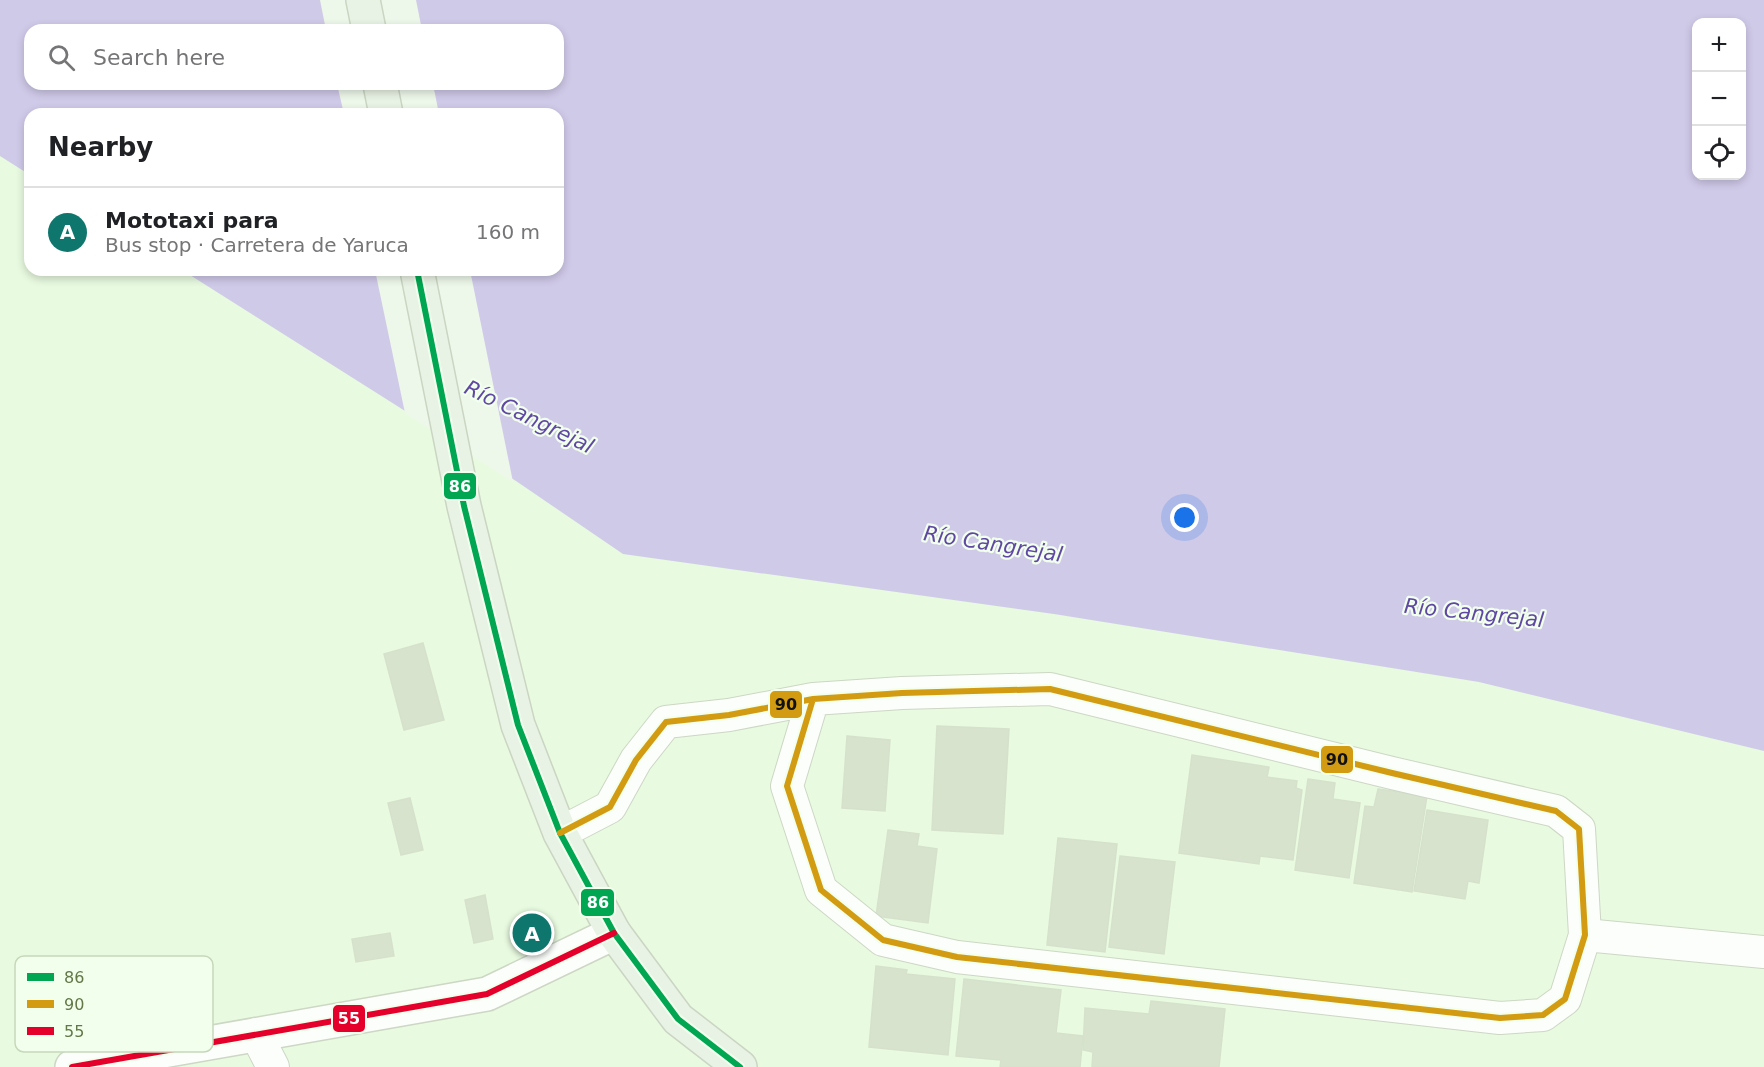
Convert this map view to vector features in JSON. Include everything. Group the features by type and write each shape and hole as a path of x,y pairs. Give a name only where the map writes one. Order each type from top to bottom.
{"main road":[{"path":"363,0 368,24"},
{"path":"381,90 385,108"},
{"path":"418,276 464,506 518,725 560,833 614,933 678,1019 740,1067"}],"street":[{"path":"560,833 610,807 636,760 666,722 729,715 813,699 902,693 1050,689 1556,812 1579,829 1585,935 1565,999 1543,1015 1500,1018 957,957 883,940 821,890 787,786 813,699"},
{"path":"213,1042 487,994 614,933"},
{"path":"1585,935 1764,952"},
{"path":"256,1034 273,1067"},
{"path":"72,1067 156,1052"}],"shaded area":[{"path":"0,0 1764,0 1764,1067 0,1067"}],"water":[{"name":"Río Cangrejal","path":"0,0 1764,0 1764,751 1479,682 1054,614 623,554 516,481 191,276 564,276 564,108 24,108 24,171 0,156"}],"pier":[{"path":"320,0 416,0 421,24 325,24"},
{"path":"338,90 434,90 438,108 343,108"},
{"path":"376,276 471,276 513,482 405,413"}],"building":[{"path":"423,643 444,720 404,730 384,654"},
{"path":"937,726 1009,729 1003,834 932,830"},
{"path":"847,736 890,740 885,811 842,808"},
{"path":"1192,755 1269,767 1267,777 1297,781 1296,788 1302,790 1293,860 1260,856 1259,864 1179,853"},
{"path":"1308,779 1335,783 1333,799 1360,803 1349,878 1295,870"},
{"path":"1378,789 1427,796 1412,892 1354,883 1365,806 1374,807"},
{"path":"410,798 423,850 401,855 388,803"},
{"path":"1427,810 1488,820 1479,883 1468,881 1465,899 1414,891"},
{"path":"888,830 919,834 917,846 937,849 928,923 876,916"},
{"path":"1058,838 1117,844 1105,952 1047,945"},
{"path":"1120,856 1175,862 1164,954 1109,947"},
{"path":"485,895 493,939 474,943 465,900"},
{"path":"390,933 394,956 356,962 352,939"},
{"path":"876,966 907,970 906,974 955,979 948,1055 869,1047"},
{"path":"964,979 1061,990 1056,1033 1083,1036 1080,1067 1000,1067 1001,1060 956,1056"},
{"path":"1151,1001 1225,1009 1219,1067 1092,1067 1093,1052 1083,1050 1085,1008 1149,1014"}],"transit line":[{"name":"86","path":"418,276 464,506 518,725 560,833 614,933 678,1019 740,1067"},
{"name":"90","path":"560,833 610,807 636,760 666,722 729,715 813,699 902,693 1050,689 1556,811 1579,829 1585,935 1565,999 1543,1015 1500,1018 957,957 883,940 821,890 787,786 813,699"},
{"name":"55","path":"213,1042 487,994 614,933"},
{"name":"55","path":"72,1067 157,1052"}],"place":[{"name":"Mototaxi para","path":"532,933"}]}
